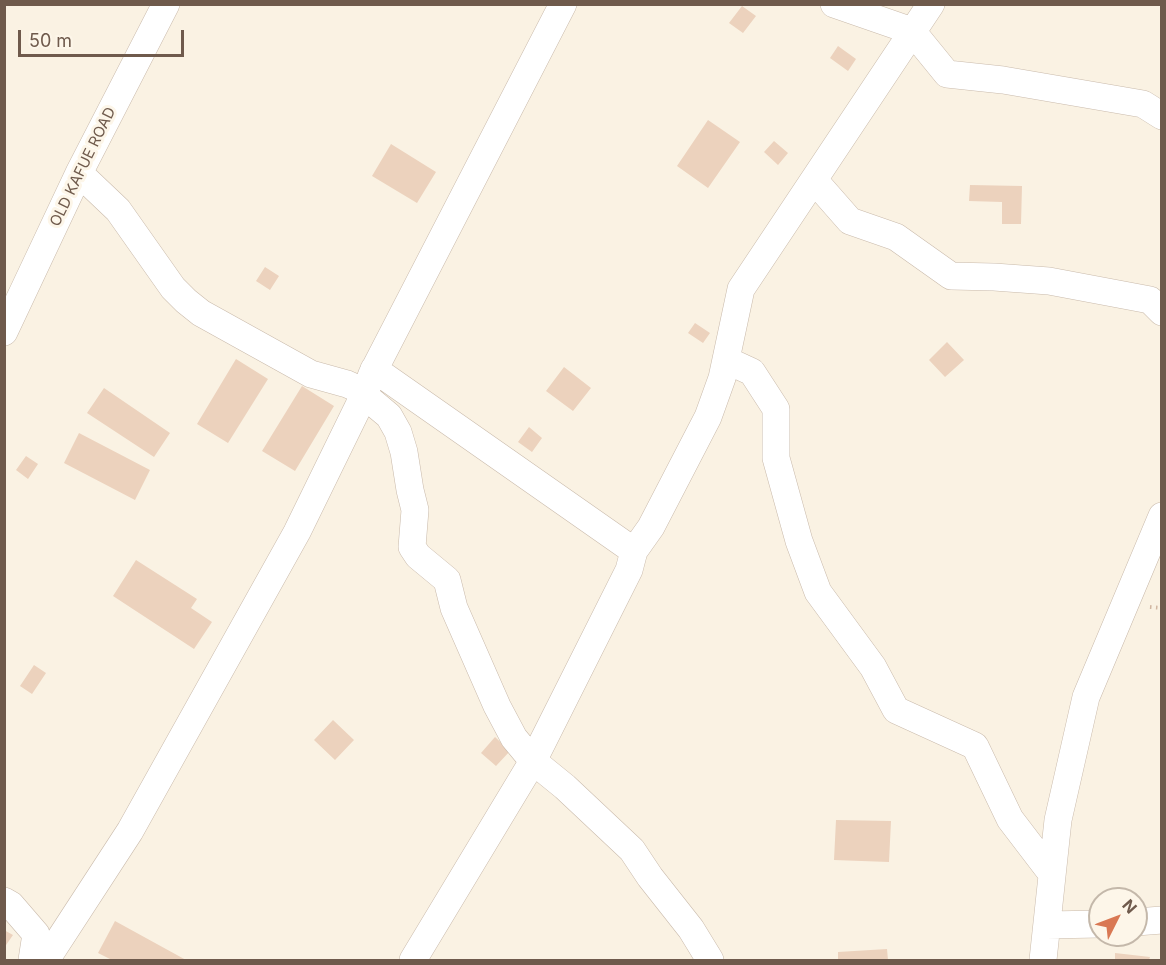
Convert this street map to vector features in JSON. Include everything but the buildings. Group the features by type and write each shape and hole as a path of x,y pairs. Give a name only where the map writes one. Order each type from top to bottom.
{"street":[{"path":"46,960 130,831 297,532 364,395 374,369 563,4"},
{"path":"834,4 912,31 947,74 1003,80 1143,104 1161,116"},
{"path":"412,960 533,761 629,570 634,550 651,527 708,417 722,378 741,289 931,4"},
{"name":"OLD KAFUE ROAD","path":"4,332 161,6"},
{"path":"79,173 118,210 173,288 201,313 311,374 347,384 365,392 364,395 389,416 398,432 404,452 415,510 412,547 418,556 447,580 454,608 497,706 514,738 533,761 565,787 632,850 691,929 710,960"},
{"path":"814,180 850,221 896,237 951,276 1049,282 1150,300 1161,312"},
{"path":"726,360 752,372 776,409 776,458 799,542 818,592 873,667 896,710 975,746 1010,819 1052,874"},
{"path":"374,369 634,550"},
{"path":"1043,960 1058,820 1086,697 1161,516"},
{"path":"4,901 11,905 36,934 32,960"},
{"path":"1047,925 1088,924"}]}
